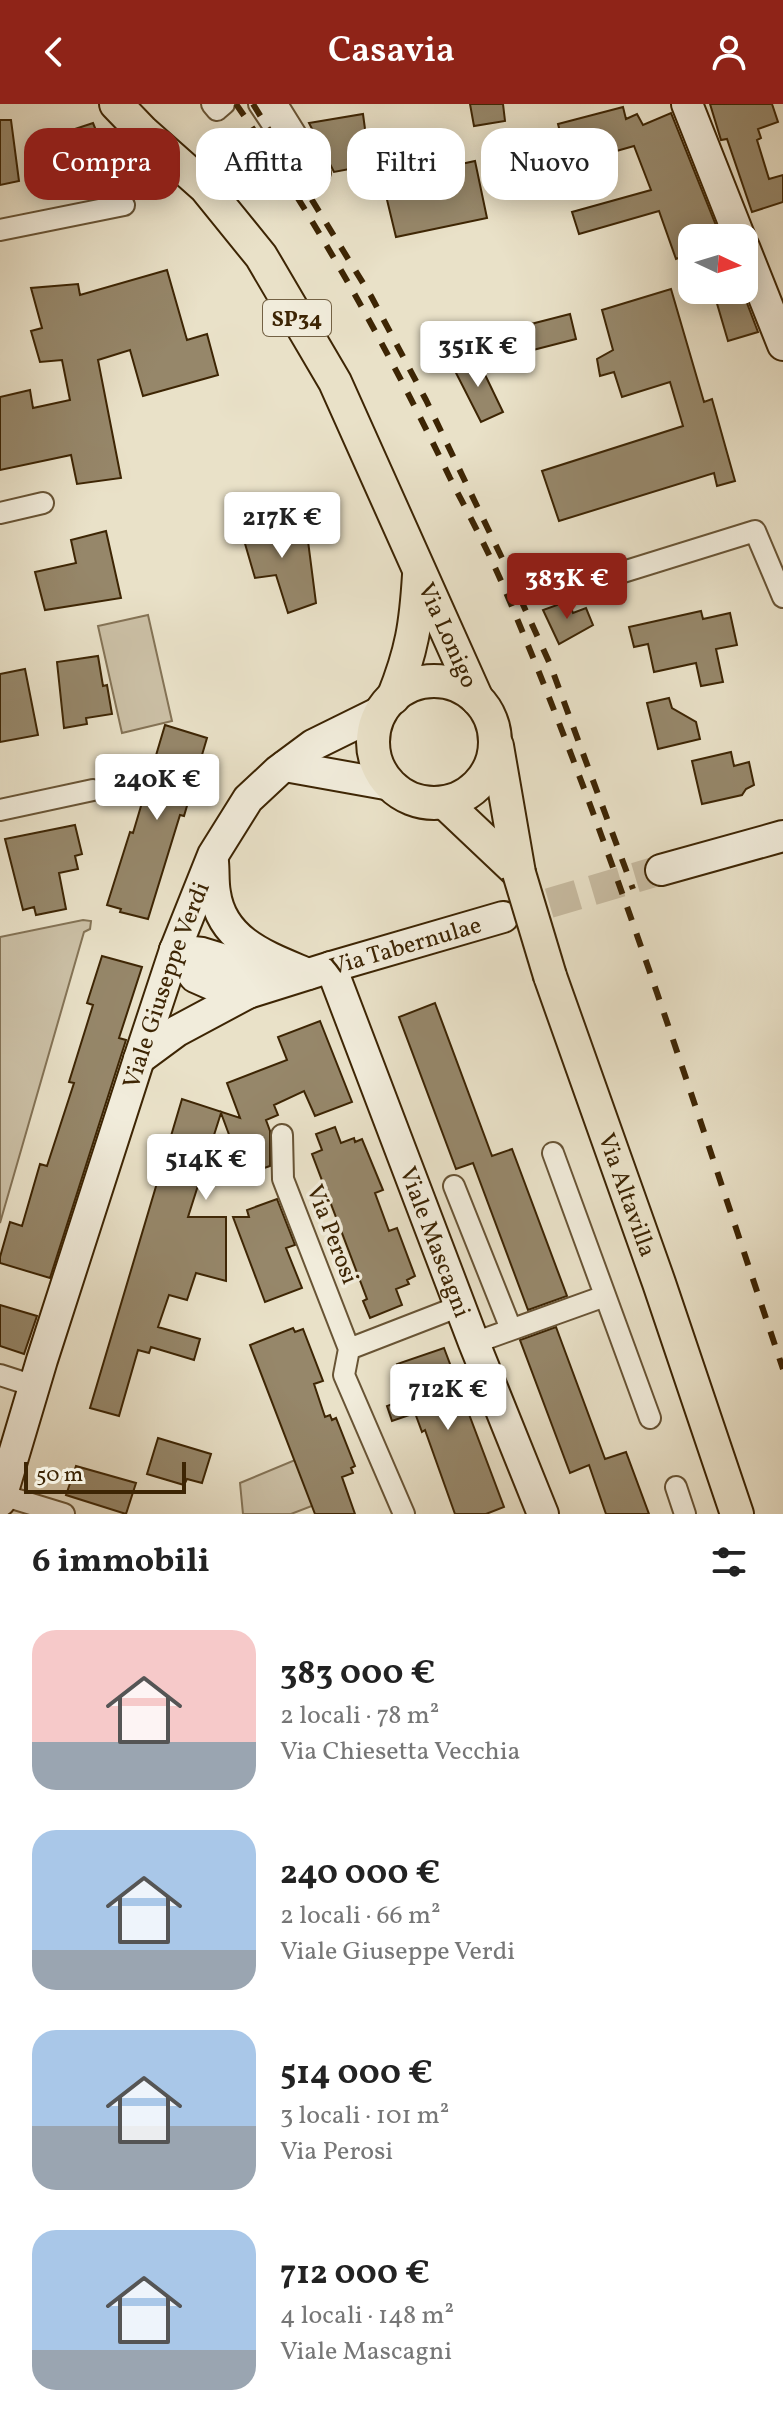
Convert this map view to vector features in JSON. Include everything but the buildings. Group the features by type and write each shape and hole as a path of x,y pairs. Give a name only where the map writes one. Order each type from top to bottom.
{"main road":[{"name":"Via Lonigo","path":"116,104 205,187 261,256 335,382 477,699"},
{"name":"Via Lonigo","path":"387,704 407,664 415,629 419,572"},
{"path":"387,704 405,688 435,681 465,689 477,699"},
{"name":"SP34","path":"477,699 493,724 495,738"},
{"name":"SP34","path":"387,704 376,726 373,742 381,773 391,785"},
{"path":"391,785 412,798 445,803 469,792 484,778 493,759 495,738"},
{"name":"Via Altavilla","path":"495,738 519,873 550,976 737,1514"},
{"name":"Via Altavilla","path":"445,803 519,873"}],"street":[{"path":"212,104 217,110 224,104"},
{"path":"259,104 310,181 320,173 277,104"},
{"path":"687,104 734,224"},
{"path":"0,230 124,205"},
{"path":"758,282 783,345"},
{"path":"0,513 43,503"},
{"path":"594,581 755,531 783,597"},
{"name":"Viale Giuseppe Verdi","path":"1,1498 139,1059 175,950 213,855 248,799 285,766 313,745 387,704"},
{"path":"285,766 391,785"},
{"path":"0,810 93,790"},
{"path":"661,870 783,836"},
{"name":"Via Tabernulae","path":"213,855 215,895 225,922 243,943 262,955 320,970"},
{"name":"Via Tabernulae","path":"139,1059 177,1031 248,993 503,917"},
{"path":"175,950 195,977 220,988 248,993"},
{"name":"Via Tabernulae","path":"175,950 202,953 264,972 320,970"},
{"name":"Viale Mascagni","path":"320,970 543,1514"},
{"name":"Via Perosi","path":"282,1135 283,1179 349,1349"},
{"path":"553,1153 650,1418"},
{"path":"454,1186 511,1329"},
{"path":"474,1343 605,1296"},
{"path":"404,1514 344,1375 349,1349 460,1306"},
{"path":"0,1375 34,1386"},
{"path":"676,1487 685,1514"},
{"path":"1,1498 64,1514"}],"shaded area":[{"path":"148,615 172,721 122,733 98,626"},
{"path":"91,921 90,929 84,932 0,1223 0,937"},
{"path":"295,1460 317,1504 291,1514 243,1514 240,1483"}],"tunnel":[{"path":"506,916 661,870"}],"railway":[{"path":"236,104 295,194 377,334 505,590 582,782 617,879 783,1369"},
{"path":"253,104 371,296 426,400 502,558"},
{"path":"520,598 550,664 633,889"}]}
